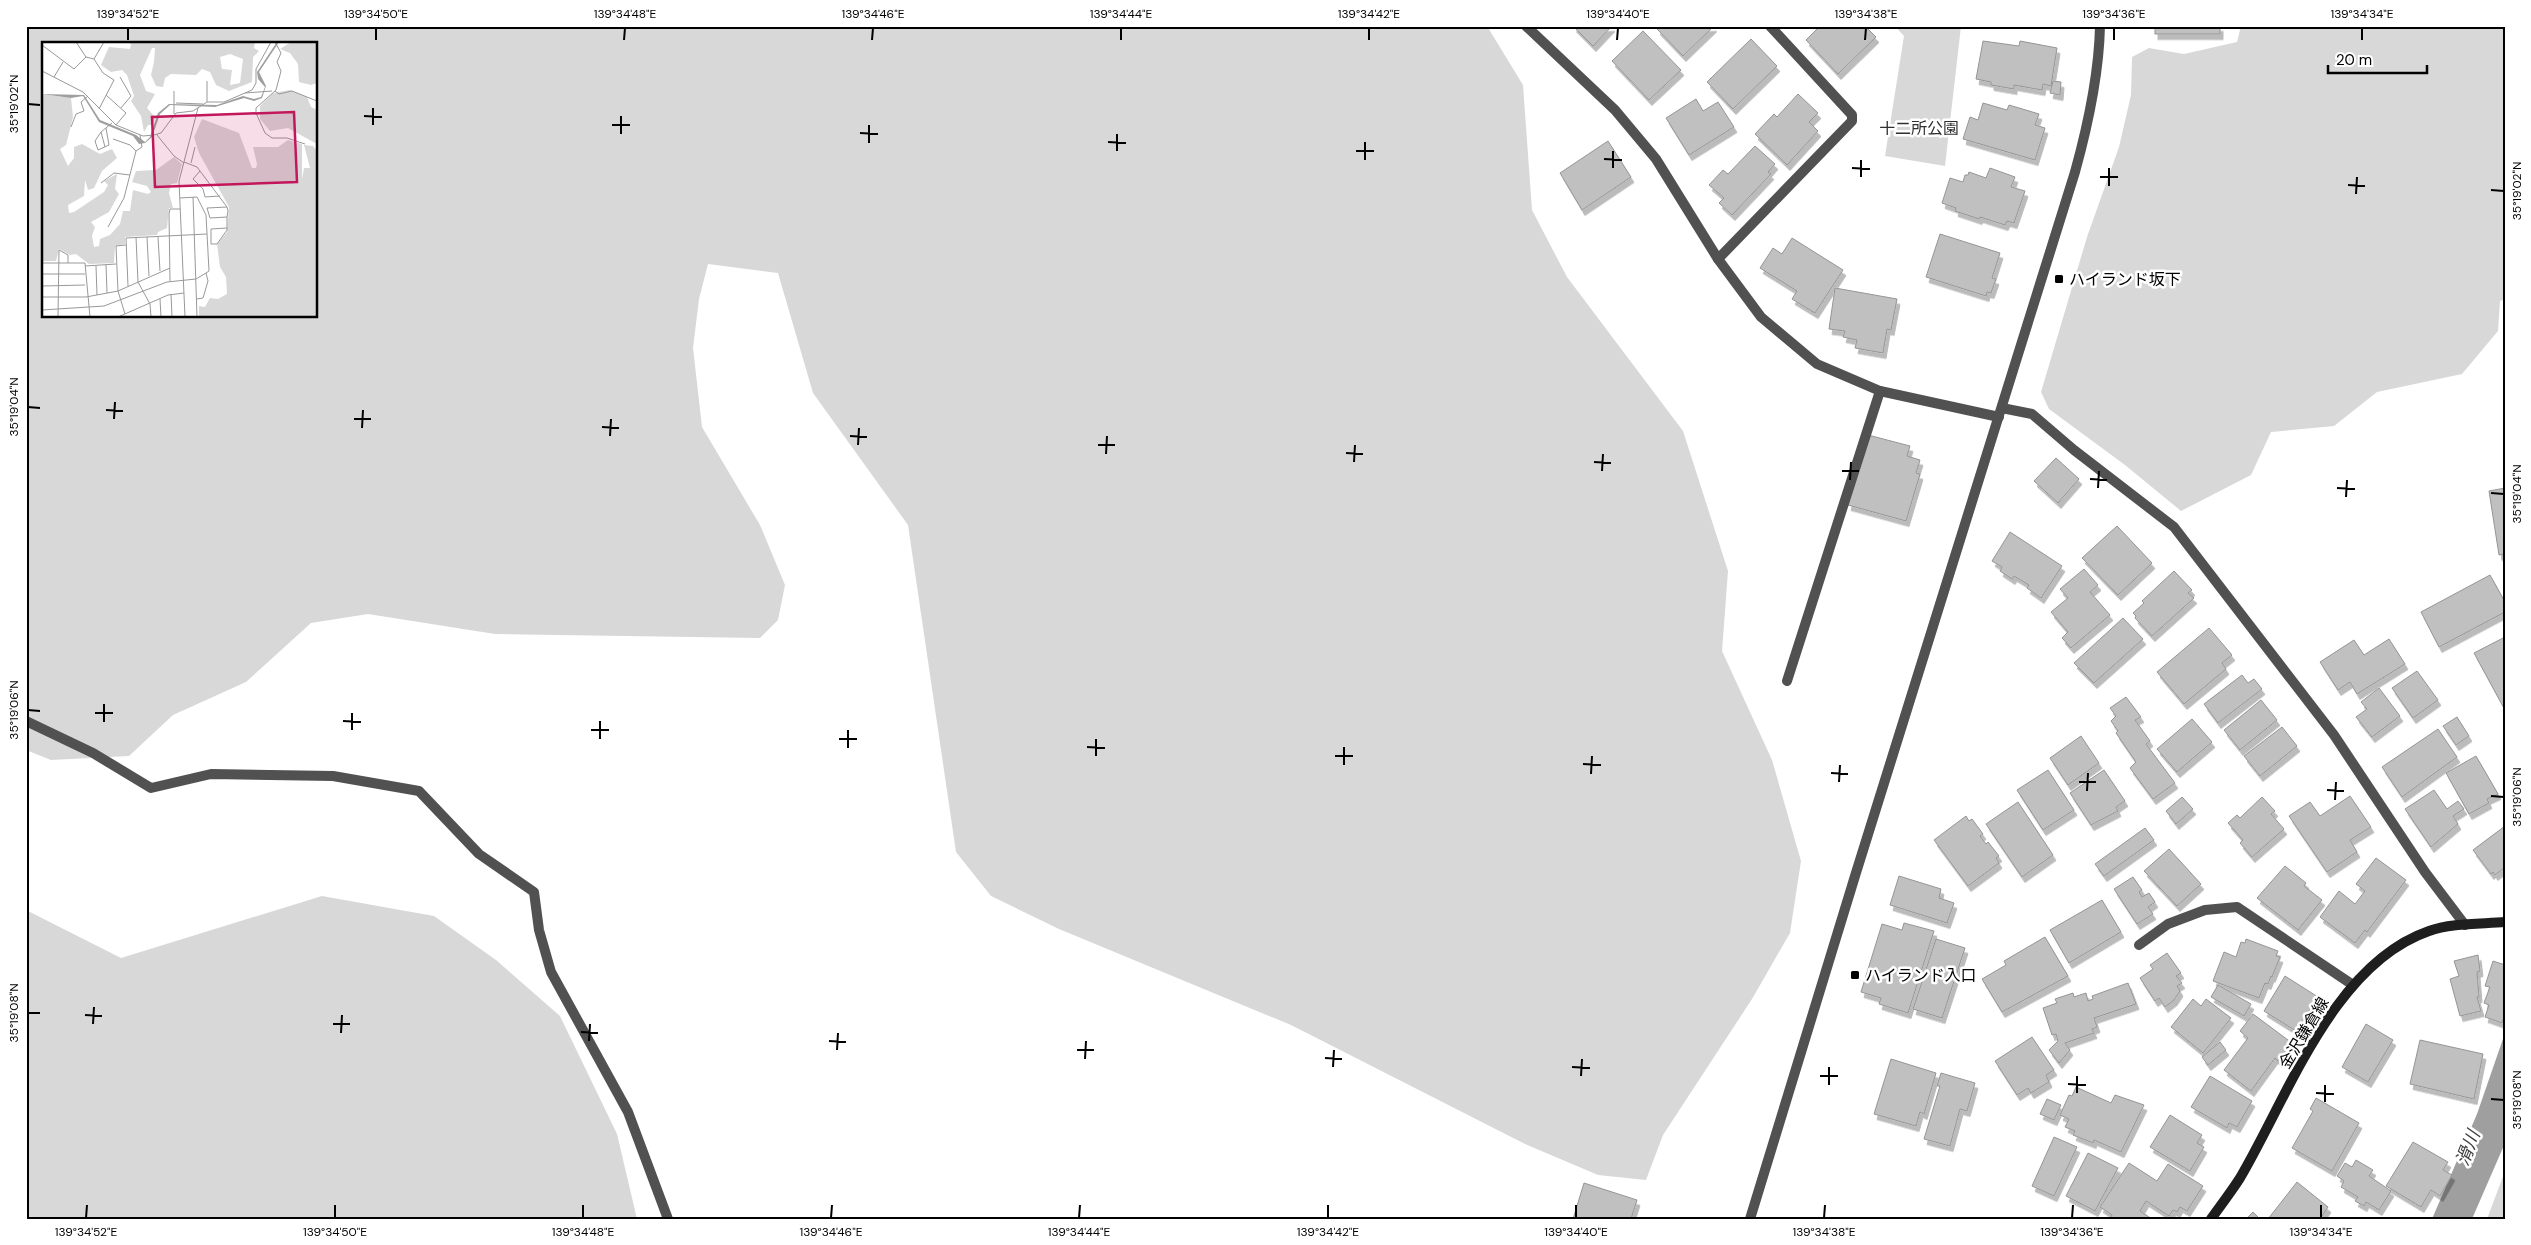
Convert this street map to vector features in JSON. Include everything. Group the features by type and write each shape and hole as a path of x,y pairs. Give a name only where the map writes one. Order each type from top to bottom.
{"main road":[{"name":"金沢鎌倉線","path":"2211,1219 2239,1180 2327,1018 2353,985 2392,950 2430,930 2505,922"}],"street":[{"path":"1526,26 1615,110 1656,160 1718,259 1761,318 1817,364 1880,391 2001,412 2032,414 2074,450 2174,526 2334,736 2425,872 2465,925"},
{"path":"1718,259 1852,121 1852,114 1770,26"},
{"path":"1750,1219 1863,848 2001,412 2088,127 2096,80 2100,26"},
{"path":"1787,682 1880,391"},
{"path":"26,721 93,753 151,788 211,774 332,776 419,791 479,854 534,892 538,930 551,972 628,1112 668,1219"},
{"path":"2139,944 2168,924 2206,910 2237,907 2353,985"}],"green space":[{"path":"26,26 1487,26 1523,85 1532,210 1567,277 1683,431 1728,571 1722,651 1772,760 1801,861 1790,933 1752,999 1663,1135 1646,1180 1598,1175 1525,1144 1291,1025 1059,929 991,896 956,852 908,525 813,393 778,273 708,264 699,299 693,348 702,427 760,525 785,585 778,620 760,638 495,634 368,614 311,623 246,682 173,715 129,756 51,760 26,750"},
{"name":"十二所公園","path":"1895,26 1961,26 1945,166 1885,156 1904,36"},
{"path":"2241,26 2505,26 2505,299 2500,301 2498,331 2462,374 2377,392 2334,426 2271,432 2251,475 2181,511 2125,465 2049,409 2041,392 2087,237 2119,147 2131,95 2132,57 2149,48 2184,54 2237,42"},
{"path":"322,896 434,916 496,960 560,1016 617,1134 637,1219 26,1219 26,910 121,958"},
{"path":"2505,1171 2505,1219 2487,1219"}],"water":[{"name":"滑川","path":"2505,1033 2505,1143 2472,1219 2432,1219 2477,1114"}],"building":[{"path":"1573,26 1612,26 1593,46"},
{"path":"1660,26 1714,26 1683,56 1657,29"},
{"path":"1820,26 1865,26 1876,37 1838,74 1806,40"},
{"path":"2155,26 2220,26 2220,34 2155,34"},
{"path":"1643,31 1681,70 1649,100 1612,61"},
{"path":"1751,39 1777,66 1733,109 1707,82"},
{"path":"1983,41 2019,46 2020,41 2057,48 2051,86 2043,84 2042,90 2014,85 2014,89 1991,85 1991,82 1976,79"},
{"path":"2053,81 2061,82 2060,95 2050,93"},
{"path":"1798,94 1818,113 1809,122 1818,131 1787,165 1755,134 1774,114 1777,117"},
{"path":"1696,99 1703,111 1718,102 1734,127 1689,155 1666,118"},
{"path":"1983,103 2007,110 2009,105 2039,114 2035,125 2045,128 2035,160 1963,139 1970,117 1978,120"},
{"path":"1608,141 1631,177 1582,210 1560,173"},
{"path":"1755,146 1775,164 1768,172 1771,174 1732,215 1719,203 1724,198 1709,185 1723,170 1728,174"},
{"path":"1990,168 2015,177 2011,187 2025,191 2014,223 2007,221 2005,225 1980,217 1979,219 1955,211 1956,208 1942,203 1950,178 1963,182 1965,175 1968,175 1969,172 1986,178"},
{"path":"1940,234 2000,253 1992,278 1996,279 1991,293 1987,292 1986,296 1926,277"},
{"path":"1792,238 1843,270 1815,313 1792,299 1797,291 1760,268 1773,248 1782,254"},
{"path":"1835,288 1897,299 1891,330 1887,329 1883,353 1855,348 1857,340 1843,337 1845,331 1829,329"},
{"path":"1868,435 1910,446 1907,456 1920,460 1916,473 1920,474 1906,521 1848,505"},
{"path":"2056,458 2079,479 2058,503 2034,481"},
{"path":"2505,488 2505,554 2499,555 2489,491"},
{"path":"2117,526 2152,563 2118,595 2082,558"},
{"path":"2010,532 2062,566 2041,598 2027,588 2029,585 2014,576 2012,579 2000,571 2002,567 1992,561"},
{"path":"2084,569 2098,585 2090,592 2110,615 2071,648 2062,638 2068,632 2051,612 2068,598 2060,589"},
{"path":"2174,571 2192,590 2188,593 2194,598 2152,636 2135,618 2136,616 2133,613 2144,603 2142,601"},
{"path":"2490,575 2505,602 2505,612 2439,647 2421,612"},
{"path":"2123,618 2143,639 2094,683 2074,663"},
{"path":"2209,628 2232,655 2222,663 2226,669 2184,704 2157,672"},
{"path":"2505,637 2505,710 2474,653"},
{"path":"2389,639 2405,664 2357,694 2350,682 2338,690 2320,662 2354,640 2364,655"},
{"path":"2417,671 2438,700 2413,718 2392,688"},
{"path":"2242,675 2248,683 2254,679 2262,689 2218,723 2204,704"},
{"path":"2379,688 2400,716 2372,737 2356,717 2367,709 2361,702"},
{"path":"2126,697 2141,717 2135,720 2150,741 2146,744 2175,783 2153,799 2130,768 2136,762 2116,733 2118,731 2111,721 2116,716 2110,708"},
{"path":"2261,700 2277,720 2240,750 2224,730"},
{"path":"2457,717 2469,736 2456,745 2443,726"},
{"path":"2192,719 2212,742 2177,772 2157,749"},
{"path":"2282,727 2297,746 2260,776 2244,756"},
{"path":"2438,729 2457,757 2402,797 2382,767"},
{"path":"2081,736 2099,763 2068,785 2050,758"},
{"path":"2476,756 2498,794 2487,799 2489,803 2469,814 2446,773"},
{"path":"2048,770 2074,810 2043,830 2017,790"},
{"path":"2104,770 2125,801 2116,807 2118,811 2091,825 2070,793"},
{"path":"2434,790 2447,809 2458,801 2464,809 2453,816 2458,824 2431,847 2405,809"},
{"path":"2350,796 2371,827 2350,840 2357,852 2327,872 2289,816 2310,802 2320,816"},
{"path":"2182,797 2193,809 2176,824 2166,811"},
{"path":"2262,797 2275,811 2271,814 2284,829 2252,857 2240,843 2243,840 2228,823 2237,815 2240,818"},
{"path":"2018,802 2053,855 2022,877 1986,824"},
{"path":"1966,816 1969,821 1972,819 1983,834 1980,836 1986,844 1988,842 1999,856 1996,858 1999,863 1968,886 1934,840"},
{"path":"2505,826 2505,867 2495,875 2493,872 2491,874 2473,850"},
{"path":"2145,828 2154,840 2104,876 2095,864"},
{"path":"2169,849 2201,884 2177,906 2144,871"},
{"path":"2376,858 2406,880 2367,932 2365,930 2355,943 2320,917 2339,891 2355,904 2365,891 2356,884"},
{"path":"2285,866 2306,883 2304,886 2322,900 2298,930 2257,898"},
{"path":"1899,876 1941,889 1939,898 1954,903 1947,923 1890,905"},
{"path":"2133,877 2142,890 2139,892 2142,897 2149,893 2155,902 2148,907 2153,914 2137,924 2114,889"},
{"path":"2102,900 2121,932 2069,963 2050,930"},
{"path":"1904,923 1934,931 1908,1013 1879,1004 1881,998 1861,992 1882,924 1902,930"},
{"path":"2045,937 2068,976 2002,1012 1982,979 2006,965 2004,961"},
{"path":"1936,939 1965,948 1942,1018 1913,1009"},
{"path":"2246,939 2278,951 2276,956 2280,957 2272,977 2268,984 2265,983 2259,998 2213,981 2224,952 2236,957 2241,942 2245,943"},
{"path":"2167,953 2181,973 2176,976 2182,983 2177,986 2180,991 2174,1000 2165,1007 2159,998 2155,1001 2140,978 2153,969 2150,965"},
{"path":"2478,955 2480,971 2477,972 2479,997 2477,997 2481,1011 2460,1016 2450,979 2459,976 2454,961"},
{"path":"2493,961 2505,965 2505,1014 2502,1023 2485,1017 2489,1005 2484,1003 2490,987 2485,986"},
{"path":"2285,976 2318,997 2296,1031 2264,1011"},
{"path":"2128,983 2136,1004 2094,1018 2097,1027 2092,1029 2094,1033 2065,1043 2070,1050 2059,1063 2049,1050 2058,1041 2056,1034 2052,1035 2043,1008 2057,1003 2055,999 2073,993 2074,997 2086,993 2088,1001 2093,999 2092,996"},
{"path":"2218,985 2251,1004 2244,1016 2211,997"},
{"path":"2193,999 2201,1006 2206,999 2231,1018 2203,1053 2171,1027"},
{"path":"2253,1014 2292,1043 2278,1061 2275,1058 2251,1091 2224,1070 2248,1038 2240,1031"},
{"path":"2366,1024 2393,1040 2368,1082 2342,1067"},
{"path":"2032,1037 2054,1070 2046,1075 2049,1082 2031,1093 2028,1088 2017,1095 1995,1061"},
{"path":"2420,1040 2483,1054 2474,1099 2410,1084"},
{"path":"2220,1042 2226,1050 2208,1065 2202,1057"},
{"path":"1891,1059 1936,1073 1924,1114 1920,1112 1916,1126 1874,1114"},
{"path":"1941,1073 1975,1083 1967,1111 1960,1109 1950,1146 1924,1139 1940,1086 1937,1086"},
{"path":"2210,1076 2252,1101 2237,1127 2229,1123 2227,1128 2191,1107"},
{"path":"2076,1087 2111,1103 2115,1095 2144,1105 2121,1152 2094,1140 2093,1143 2073,1135 2075,1131 2065,1127 2069,1119 2060,1115 2069,1095 2072,1096"},
{"path":"2316,1098 2359,1123 2332,1171 2292,1148 2313,1111 2310,1109"},
{"path":"2047,1099 2061,1105 2054,1120 2040,1114"},
{"path":"2170,1115 2202,1135 2197,1143 2204,1147 2190,1171 2150,1147"},
{"path":"2054,1137 2077,1147 2054,1196 2032,1186"},
{"path":"2413,1142 2448,1162 2443,1170 2452,1175 2440,1196 2431,1190 2421,1207 2386,1186"},
{"path":"2088,1153 2118,1168 2095,1211 2066,1196"},
{"path":"2356,1160 2373,1170 2369,1176 2391,1191 2379,1210 2366,1202 2364,1206 2355,1201 2358,1197 2341,1187 2344,1181 2337,1176 2345,1163 2352,1167"},
{"path":"2129,1163 2157,1181 2168,1164 2203,1186 2187,1211 2180,1207 2177,1212 2173,1210 2169,1216 2146,1201 2140,1211 2152,1219 2110,1219 2112,1215 2100,1207"},
{"path":"2297,1182 2328,1207 2320,1219 2268,1219"},
{"path":"1584,1183 1637,1200 1631,1219 1573,1219"},
{"path":"2253,1212 2260,1219 2246,1219"}],"place":[{"name":"ハイランド坂下","path":"2059,279"},
{"name":"ハイランド入口","path":"1855,975"}]}
